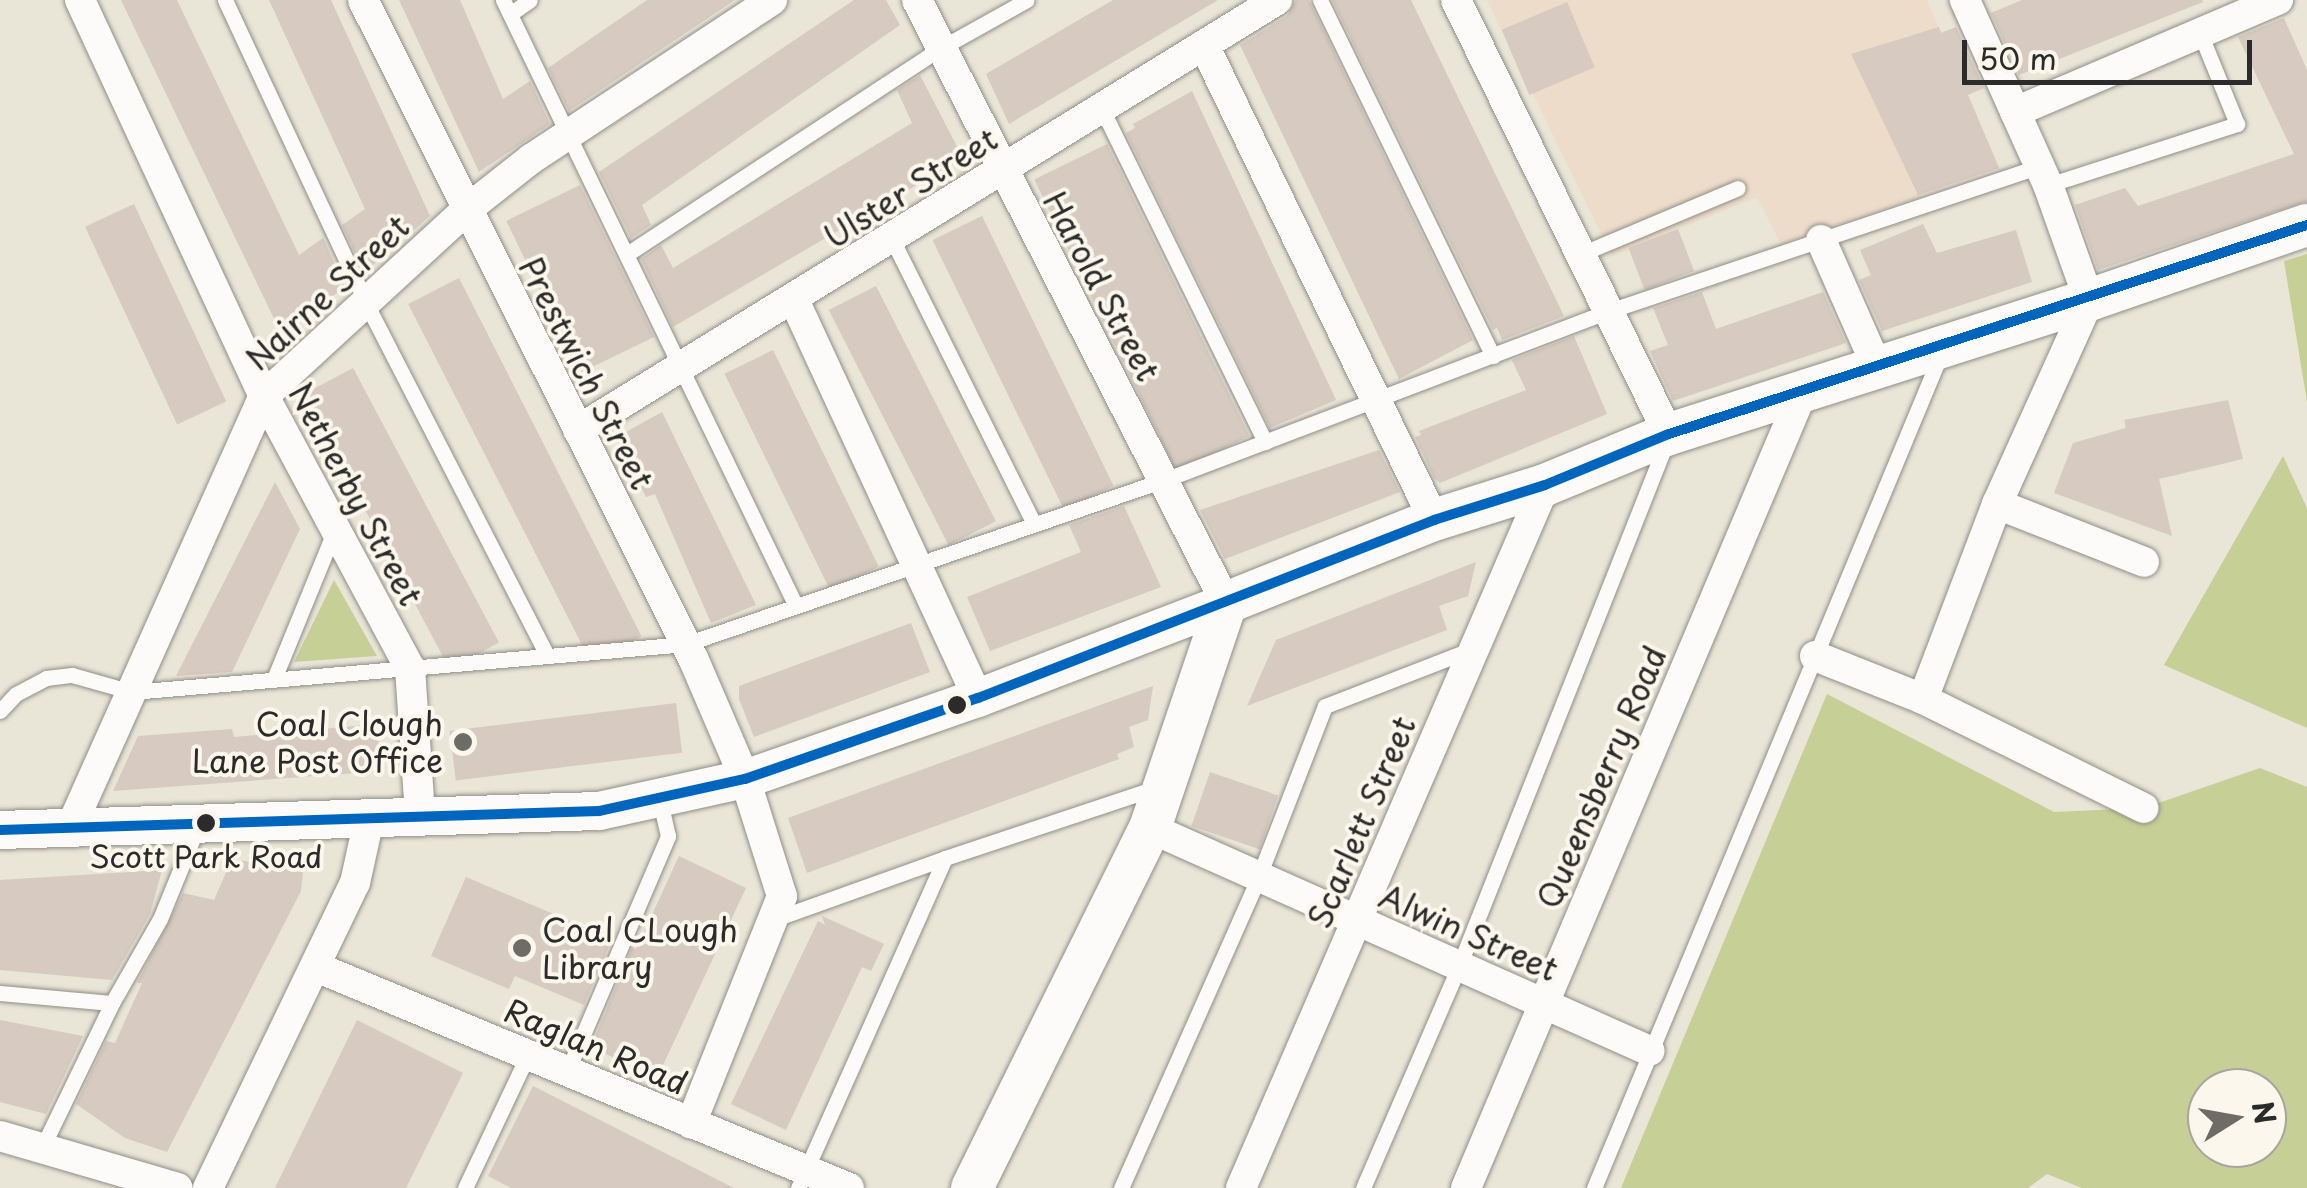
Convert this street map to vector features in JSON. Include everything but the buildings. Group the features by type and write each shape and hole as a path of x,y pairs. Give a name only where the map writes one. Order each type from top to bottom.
{"main road":[{"path":"972,1188 1150,828 1226,603 1434,520 1544,485 1669,434 1802,394 2307,225"}],"street":[{"name":"Netherby Street","path":"80,0 264,396 410,668 420,814"},
{"name":"Prestwich Street","path":"363,0 465,211 686,644 745,779 782,896 691,1123"},
{"name":"Nairne Street","path":"71,827 264,396 465,211 567,135 772,0"},
{"name":"Harold Street","path":"917,0 1226,603"},
{"name":"Ulster Street","path":"578,430 1277,0"},
{"path":"1456,0 1669,434"},
{"path":"2015,112 2278,0"},
{"path":"1923,700 1997,504 2088,300 2044,175 1973,2"},
{"path":"1204,45 1434,520"},
{"path":"1821,240 1878,368"},
{"path":"794,300 978,698"},
{"name":"Queensberry Road","path":"1466,1188 1802,394"},
{"name":"Scarlett Street","path":"1242,1188 1544,485"},
{"path":"1997,504 2144,562"},
{"path":"0,830 599,810 745,779 978,698 1226,603"},
{"path":"1815,656 1923,700 2144,808"},
{"path":"208,1188 355,882 370,815"},
{"name":"Alwin Street","path":"1150,828 1650,1051"},
{"name":"Raglan Road","path":"316,967 691,1123 802,1179 849,1188"},
{"path":"0,1136 178,1188"}],"lane":[{"path":"225,0 366,302 547,655"},
{"path":"530,0 507,7 684,366 796,606"},
{"path":"627,254 941,48 1027,0"},
{"path":"1320,0 1493,356"},
{"path":"0,710 16,694 46,678 72,676 132,692 686,644 1164,480 1609,312 1821,240 2237,124 2200,33"},
{"path":"1102,109 1265,442"},
{"path":"1581,254 1738,188"},
{"path":"892,239 1034,524"},
{"path":"1594,1188 1944,347"},
{"path":"1363,1188 1459,966 1669,434"},
{"path":"274,679 334,532"},
{"path":"1121,1188 1259,876 1325,706 1474,648"},
{"path":"772,920 1166,784"},
{"path":"567,1072 668,836 659,798"},
{"path":"42,1148 112,1002 160,919 199,822"},
{"path":"802,1179 945,858"},
{"path":"0,992 112,1002"},
{"path":"465,1188 528,1055"}],"shaded area":[{"path":"1487,0 1927,0 2000,169 1781,244 1757,197 1612,256"}],"green space":[{"path":"2307,254 2307,402 2284,261"},
{"path":"2283,456 2307,508 2307,728 2164,665"},
{"path":"334,580 377,656 294,662"},
{"path":"1827,694 2054,812 2144,808 2260,768 2307,787 2307,1188 2082,1188 2047,1174 2028,1188 1621,1188"}],"transit line":[{"path":"0,830 599,811 745,779 978,698 1434,520 1545,485 1669,434 2307,225"}],"place":[{"name":"Coal Clough Lane Post Office","path":"463,742"},
{"name":"Scott Park Road","path":"206,823"},
{"name":"Coal CLough Library","path":"522,948"}]}
